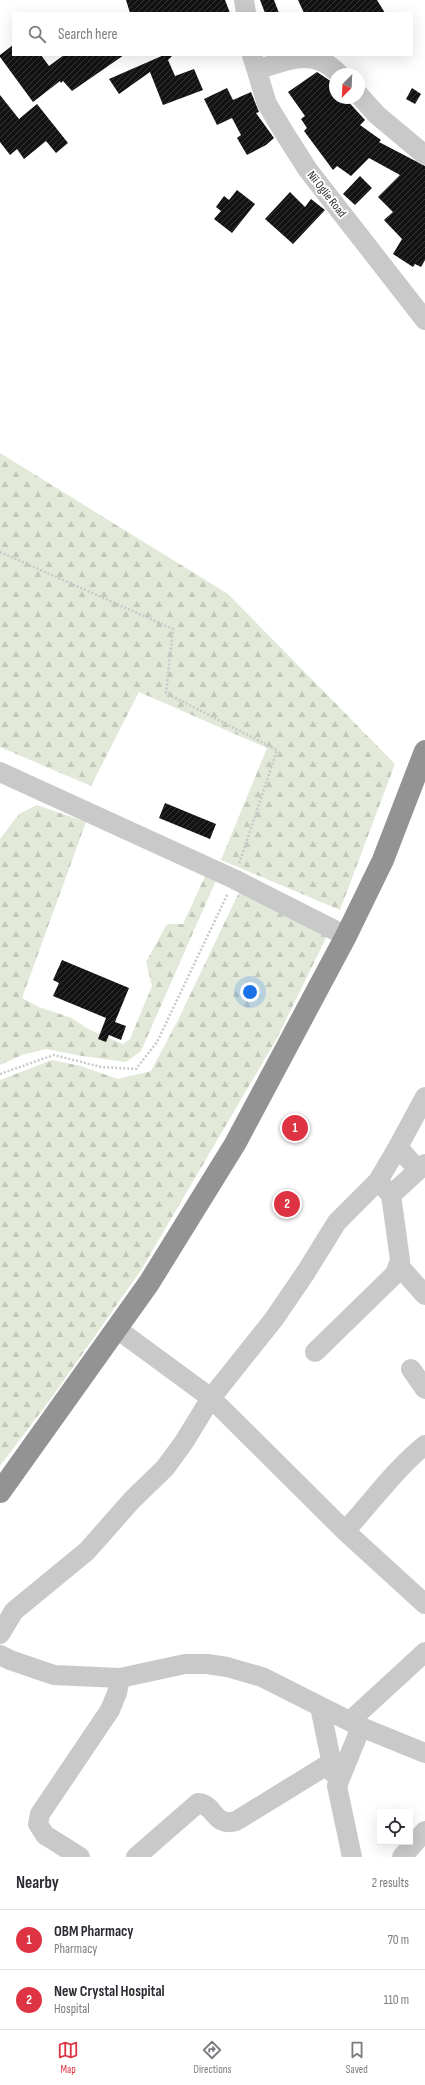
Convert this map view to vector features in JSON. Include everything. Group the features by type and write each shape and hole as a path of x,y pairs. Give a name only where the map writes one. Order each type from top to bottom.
{"highway":[{"path":"0,1492 150,1283 235,1144 346,936 383,860 425,751"}],"street":[{"path":"244,0 246,12"},
{"path":"255,62 293,57 320,60 334,68"},
{"name":"Nii Oglie Road","path":"255,62 267,104 308,170 425,320"},
{"path":"365,101 377,114 425,155"},
{"path":"0,772 234,879 346,936"},
{"path":"315,1352 395,1274 399,1266 400,1260 385,1188 398,1147 425,1097"},
{"path":"0,1634 14,1611 86,1551 132,1500 165,1468 184,1442 211,1398 274,1319 306,1272 337,1222 385,1188 421,1167 398,1147"},
{"path":"399,1266 425,1295"},
{"path":"117,1329 211,1398 345,1531 425,1603"},
{"path":"411,1369 425,1389"},
{"path":"345,1531 398,1469 425,1445"},
{"path":"337,1786 356,1724 424,1654"},
{"path":"0,1655 10,1660 54,1675 120,1678 185,1664 207,1664 262,1677 356,1724 425,1753"},
{"path":"80,1857 45,1835 38,1824 40,1814 110,1710 117,1693 120,1678"},
{"path":"320,1707 352,1857"},
{"path":"136,1857 198,1803 205,1805 222,1822 229,1824 236,1822 332,1762"},
{"path":"402,1857 425,1831"}],"path":[{"path":"0,552 173,629 166,693 276,750 234,879 157,1042 136,1069 101,1067 54,1056 0,1074"}],"green space":[{"path":"0,453 228,594 395,764 340,910 221,860 267,748 139,692 91,786 0,747"},
{"path":"37,805 86,822 22,998 39,1007 72,1018 88,1029 123,1044 130,1039 152,986 146,962 167,924 183,924 207,872 217,878 141,1051 126,1062 46,1049 22,1055 0,1065 0,839 19,814"},
{"path":"241,888 329,932 276,1040 141,1270 55,1393 0,1466 0,1080 52,1060 81,1066 118,1079 151,1071 179,1018"}],"building":[{"path":"126,0 225,0 230,12 130,12"},
{"path":"260,0 274,0 279,12 265,12"},
{"path":"298,0 377,0 384,12 304,12"},
{"path":"12,46 12,56 42,56 49,66 63,56 123,56 72,91 63,81 61,83 60,81 33,102 0,55"},
{"path":"162,56 172,56 168,60 175,76 194,69 203,90 163,105 150,72 119,94 109,79"},
{"path":"317,72 329,80 329,104 350,104 365,120 360,125 381,140 379,142 425,166 425,260 421,267 415,264 413,267 393,254 402,239 384,220 393,212 378,197 400,175 369,158 351,176 337,166 333,170 304,131 307,128 301,119 305,116 288,92"},
{"path":"227,88 233,100 251,92 259,112 256,113 274,138 266,145 247,155 237,138 241,135 232,118 217,125 204,99"},
{"path":"412,88 421,94 415,104 406,99"},
{"path":"0,95 19,119 37,104 68,143 56,153 46,141 24,159 17,149 10,155 0,142"},
{"path":"360,176 372,188 355,205 343,194"},
{"path":"237,190 255,204 232,233 214,219 221,211 216,207 224,196 229,200"},
{"path":"290,192 305,207 311,199 325,210 293,244 265,219"},
{"path":"165,803 216,824 210,839 159,818"},
{"path":"62,960 129,988 115,1022 126,1026 121,1040 109,1035 106,1042 98,1039 106,1018 53,996 59,983 53,980"}],"place":[{"name":"OBM Pharmacy","path":"295,1128"},
{"name":"New Crystal Hospital","path":"287,1204"}]}
